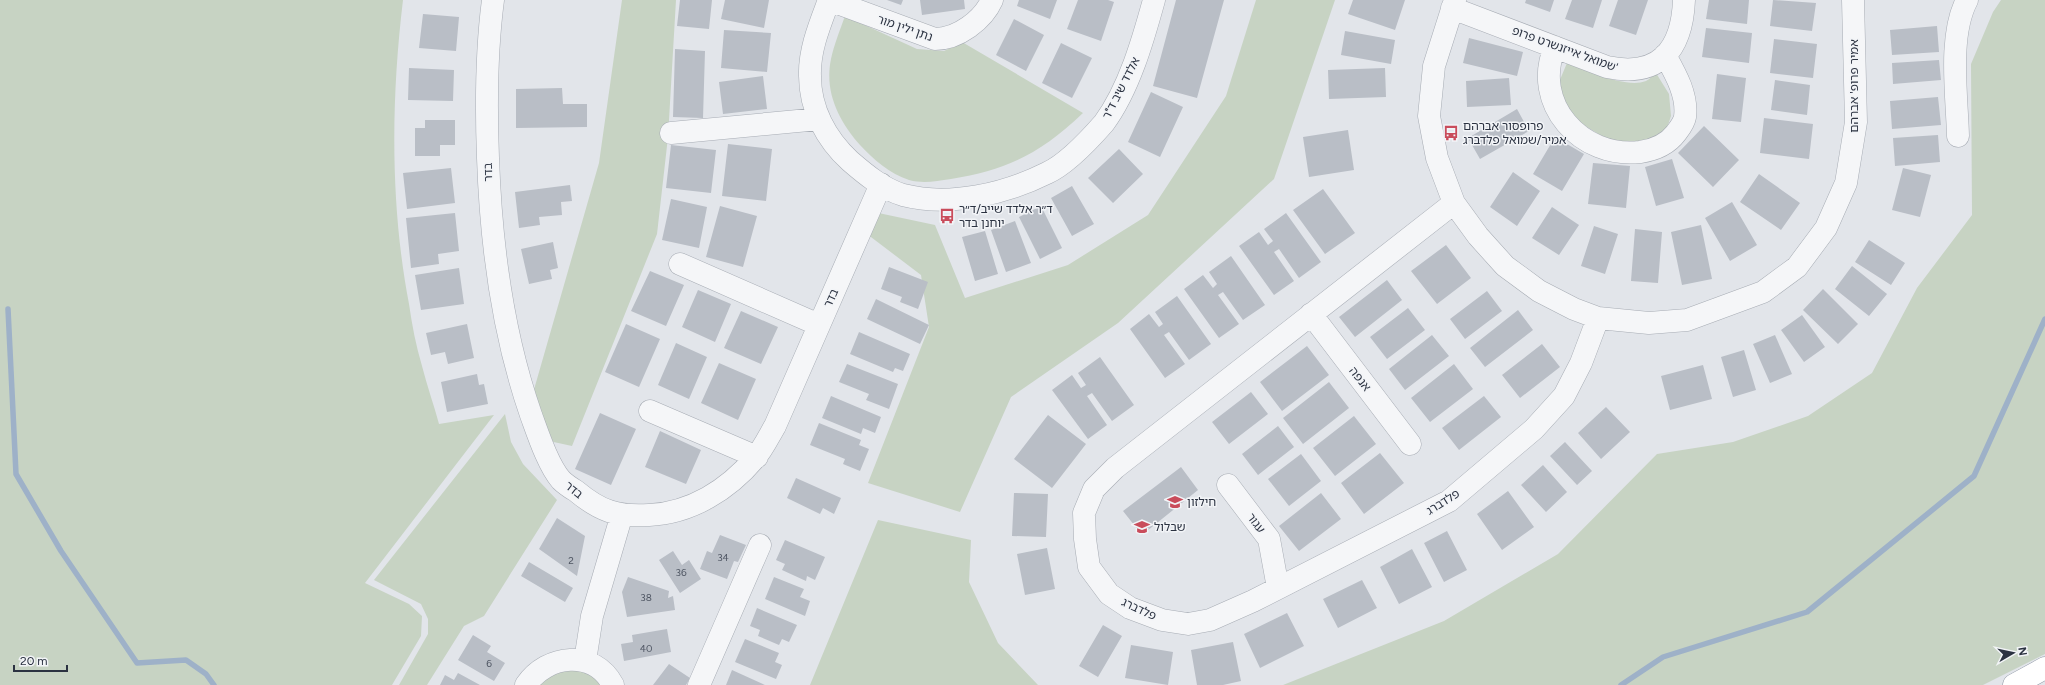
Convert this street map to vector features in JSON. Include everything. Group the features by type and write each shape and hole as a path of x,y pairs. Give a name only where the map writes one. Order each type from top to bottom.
{"highway":[{"path":"2014,685 2045,668"}],"street":[{"name":"בדר","path":"493,0 487,76 489,190 497,278 512,351 526,400 543,448 561,479 596,507 629,516 665,514 699,503 731,483 756,457 775,426 881,184"},
{"name":"נתן ילין מור","path":"829,0 928,38 939,39 954,35 975,22 985,12 992,0"},
{"name":"אלדד שיב ד\"ר","path":"829,0 812,51 810,75 812,98 818,119 829,138 861,171 881,184 902,194 931,199 963,198 994,193 1049,172 1078,150 1104,122 1122,91 1141,48 1154,0"},
{"name":"שמואל אייזנשרט פרופ'","path":"1453,4 1607,67 1624,70 1637,70 1655,64 1675,43 1680,30 1684,0"},
{"name":"אמיר פרופ' אברהם","path":"1453,4 1434,66 1430,116 1437,158 1454,203 1478,236 1506,266 1539,290 1574,309 1598,318 1649,323 1687,320 1763,292 1797,267 1826,228 1846,183 1856,122 1853,0"},
{"path":"1958,136 1956,41 1967,0"},
{"path":"1555,47 1549,61 1549,88 1555,106 1564,121 1578,134 1595,145 1611,151 1630,153 1651,150 1670,142 1685,118 1684,103 1679,79 1665,55"},
{"path":"671,133 818,119"},
{"name":"פלדברג","path":"1454,203 1310,314 1115,468 1094,489 1084,513 1085,539 1090,567 1109,594 1130,608 1162,620 1188,624 1210,620 1278,588 1449,501 1534,428 1564,396 1581,363 1598,318"},
{"path":"680,264 819,325"},
{"name":"אנפה","path":"1310,314 1410,444"},
{"path":"650,412 756,457"},
{"name":"עגור","path":"1228,485 1269,539 1278,588"},
{"path":"585,661 592,616 622,514"},
{"path":"699,685 760,545"},
{"path":"526,685 532,676 555,661 585,661 599,669 613,685"}],"green space":[{"path":"0,0 403,0 396,76 394,152 398,229 411,320 416,343 439,424 494,415 365,583 409,604 422,616 421,636 392,685 0,685"},
{"path":"622,0 676,0 668,137 657,234 572,446 549,441 533,393 599,163"},
{"path":"1256,0 1335,0 1274,179 1118,323 1011,397 960,512 868,483 929,327 921,275 863,231 869,211 935,225 965,298 1068,265 1148,215 1226,96"},
{"path":"2001,0 2045,0 2045,654 1983,685 1283,685 1444,621 1558,554 1657,454 1733,442 1808,416 1872,373 1917,288 1972,215 1971,64 1993,12"},
{"path":"845,16 917,49 944,51 962,42 1083,113 1053,139 1023,158 1007,165 990,171 951,179 925,182 909,180 882,166 870,156 852,136 835,105 829,71 834,48"},
{"path":"1567,63 1606,78 1628,83 1646,81 1656,73 1669,94 1671,116 1667,128 1655,138 1632,143 1608,140 1579,122 1563,102 1559,82"},
{"path":"505,414 511,442 523,464 557,500 484,616 464,626 427,685 399,685 428,634 428,619 421,604 374,580"},
{"path":"878,520 971,540 969,582 998,643 1038,685 810,685"},
{"path":"583,668 605,685 535,685 546,675"}],"building":[{"path":"680,0 712,0 709,29 677,26"},
{"path":"725,0 769,0 764,28 721,19"},
{"path":"887,0 903,0 901,5"},
{"path":"920,0 964,0 965,9 922,15"},
{"path":"1019,0 1057,0 1050,19 1017,6"},
{"path":"1078,0 1108,0 1114,2 1101,41 1067,29"},
{"path":"1176,0 1224,0 1197,98 1153,86"},
{"path":"1353,0 1405,0 1395,30 1348,14"},
{"path":"1526,0 1554,0 1550,12 1525,3"},
{"path":"1572,0 1602,0 1593,28 1565,19"},
{"path":"1618,0 1648,0 1636,35 1609,26"},
{"path":"1709,0 1749,0 1747,24 1706,19"},
{"path":"1773,0 1816,3 1812,31 1770,26"},
{"path":"423,14 459,17 456,51 419,48"},
{"path":"1014,19 1044,35 1026,71 996,55"},
{"path":"1937,26 1939,52 1892,55 1890,30"},
{"path":"1706,28 1752,33 1749,63 1702,57"},
{"path":"724,30 771,33 767,72 721,68"},
{"path":"1345,31 1395,40 1391,64 1341,55"},
{"path":"1469,38 1523,52 1517,76 1463,63"},
{"path":"1774,39 1817,44 1813,78 1770,73"},
{"path":"1061,43 1092,58 1072,98 1042,83"},
{"path":"675,49 705,51 703,118 673,117"},
{"path":"1939,60 1941,80 1893,84 1892,63"},
{"path":"409,68 454,70 453,101 408,100"},
{"path":"1385,68 1386,97 1329,99 1328,70"},
{"path":"1717,74 1746,78 1741,122 1712,119"},
{"path":"763,76 767,109 723,114 719,82"},
{"path":"1509,78 1511,105 1467,107 1466,81"},
{"path":"1775,80 1810,85 1807,115 1771,110"},
{"path":"562,88 563,104 587,104 587,127 516,128 516,89"},
{"path":"1151,92 1183,107 1160,157 1128,142"},
{"path":"1938,97 1941,125 1892,129 1890,101"},
{"path":"1517,109 1529,131 1480,159 1468,138"},
{"path":"1764,118 1813,124 1809,159 1760,153"},
{"path":"425,120 455,120 455,145 440,145 440,156 415,156 415,128 425,128"},
{"path":"1704,126 1739,160 1713,187 1678,153"},
{"path":"1348,130 1354,170 1309,177 1303,137"},
{"path":"1938,135 1940,162 1895,166 1893,138"},
{"path":"1555,137 1584,154 1562,191 1533,174"},
{"path":"728,144 772,149 766,201 722,196"},
{"path":"671,145 716,150 711,193 666,188"},
{"path":"1119,149 1143,174 1113,203 1088,178"},
{"path":"1672,159 1684,198 1656,206 1645,167"},
{"path":"1593,163 1630,166 1626,208 1588,204"},
{"path":"451,168 455,203 407,209 403,173"},
{"path":"1903,168 1931,175 1920,217 1892,210"},
{"path":"1513,172 1540,191 1517,226 1490,207"},
{"path":"1759,174 1800,203 1781,230 1740,202"},
{"path":"570,185 572,201 561,202 562,215 539,217 540,225 519,228 515,192"},
{"path":"1072,186 1094,224 1072,236 1051,198"},
{"path":"1323,189 1355,233 1325,254 1293,210"},
{"path":"671,199 707,207 699,248 662,240"},
{"path":"1732,202 1757,245 1730,261 1705,218"},
{"path":"720,206 757,216 743,267 706,257"},
{"path":"1041,206 1062,248 1040,259 1019,217"},
{"path":"1552,207 1579,225 1559,255 1532,238"},
{"path":"455,213 459,251 438,254 439,264 411,268 406,218"},
{"path":"1286,213 1321,262 1299,278 1279,249 1274,252 1294,281 1274,295 1239,246 1259,232 1268,245 1273,241 1264,229"},
{"path":"1015,221 1031,263 1006,272 991,230"},
{"path":"1701,225 1712,279 1682,285 1671,232"},
{"path":"1594,226 1618,234 1605,274 1581,266"},
{"path":"1635,229 1662,232 1658,283 1631,281"},
{"path":"985,231 998,274 975,281 962,237"},
{"path":"1869,240 1905,263 1891,285 1855,262"},
{"path":"553,242 558,268 550,270 552,279 529,284 521,249"},
{"path":"1446,245 1471,278 1437,304 1411,271"},
{"path":"1231,256 1265,305 1243,320 1223,292 1218,295 1239,324 1219,338 1184,289 1203,275 1213,288 1217,284 1209,272"},
{"path":"1852,266 1887,294 1869,316 1835,289"},
{"path":"889,267 928,282 918,309 900,302 902,297 881,289"},
{"path":"459,268 464,304 421,310 415,275"},
{"path":"650,271 684,285 666,326 631,311"},
{"path":"1387,280 1402,300 1355,337 1339,317"},
{"path":"1823,289 1858,324 1838,344 1803,310"},
{"path":"698,290 731,304 715,342 682,327"},
{"path":"1487,291 1502,311 1465,339 1450,319"},
{"path":"1177,296 1211,344 1189,360 1169,332 1164,335 1185,364 1165,378 1130,329 1149,314 1159,327 1163,324 1155,312"},
{"path":"876,299 929,325 920,344 867,319"},
{"path":"1408,308 1425,330 1387,359 1370,337"},
{"path":"1518,310 1533,330 1485,367 1470,348"},
{"path":"741,311 778,327 761,364 724,348"},
{"path":"1802,315 1825,347 1804,362 1781,330"},
{"path":"467,324 474,358 448,364 445,352 431,355 426,333"},
{"path":"626,324 660,339 639,387 605,372"},
{"path":"859,332 910,354 903,371 895,368 893,372 850,354"},
{"path":"1432,335 1449,356 1405,390 1389,369"},
{"path":"1775,335 1792,374 1770,383 1753,344"},
{"path":"676,343 707,357 689,399 658,385"},
{"path":"1542,344 1560,367 1520,398 1502,375"},
{"path":"1307,346 1329,375 1282,411 1260,382"},
{"path":"1744,350 1756,390 1733,397 1721,357"},
{"path":"1100,357 1134,405 1112,421 1092,393 1087,396 1107,425 1088,439 1052,390 1072,375 1081,388 1086,385 1078,373"},
{"path":"719,363 756,379 738,420 701,403"},
{"path":"847,364 898,384 889,409 866,400 869,394 839,382"},
{"path":"1454,364 1473,389 1430,422 1411,398"},
{"path":"1703,365 1712,399 1670,410 1661,376"},
{"path":"477,374 479,385 484,384 488,404 447,412 441,382"},
{"path":"1329,382 1349,408 1303,444 1283,418"},
{"path":"1251,392 1268,414 1229,444 1212,422"},
{"path":"831,396 881,417 875,433 863,428 861,434 822,418"},
{"path":"1484,396 1501,417 1459,450 1442,428"},
{"path":"1606,407 1630,432 1601,459 1578,433"},
{"path":"600,413 636,429 611,485 575,469"},
{"path":"1048,415 1086,444 1052,488 1014,459"},
{"path":"1354,416 1376,444 1335,476 1313,448"},
{"path":"819,423 861,440 859,445 869,449 860,471 843,464 845,459 810,445"},
{"path":"1278,426 1294,447 1258,475 1242,454"},
{"path":"660,431 701,450 686,484 645,467"},
{"path":"1565,442 1592,471 1577,485 1550,456"},
{"path":"1380,453 1404,483 1364,514 1341,483"},
{"path":"1301,454 1321,481 1289,506 1268,479"},
{"path":"1543,465 1567,492 1546,512 1521,485"},
{"path":"1181,467 1198,490 1142,535 1123,511"},
{"path":"796,478 841,498 834,514 823,508 820,514 787,498"},
{"path":"1508,491 1534,527 1502,550 1477,514"},
{"path":"1014,493 1048,494 1046,537 1012,536"},
{"path":"1321,493 1341,519 1299,551 1279,526"},
{"path":"557,518 585,536 577,576 539,549"},
{"path":"1447,531 1467,570 1444,582 1424,543"},
{"path":"720,535 746,545 738,562 734,561 727,579 700,569 707,551 712,553"},
{"path":"785,540 825,557 815,580 807,576 806,581 782,570 785,564 776,560"},
{"path":"1047,548 1055,589 1025,595 1017,554"},
{"path":"1412,549 1432,587 1399,604 1380,567"},
{"path":"673,551 682,565 689,560 701,579 680,593 659,560"},
{"path":"529,562 573,588 565,602 521,576"},
{"path":"628,577 669,591 668,598 673,596 675,610 627,617 622,592"},
{"path":"774,577 804,589 800,597 810,601 805,616 765,599"},
{"path":"1362,580 1377,608 1338,628 1323,599"},
{"path":"757,608 797,625 789,642 782,639 779,645 758,636 760,630 750,626"},
{"path":"1287,613 1304,646 1260,668 1244,634"},
{"path":"1103,625 1122,636 1098,677 1079,666"},
{"path":"667,629 671,652 624,661 621,644 633,642 632,635"},
{"path":"473,635 491,646 487,652 505,663 494,681 458,660"},
{"path":"745,639 779,653 775,662 782,665 776,679 735,662"},
{"path":"1233,642 1241,681 1223,685 1197,685 1191,650"},
{"path":"1131,645 1173,652 1168,685 1125,678"},
{"path":"669,664 690,678 686,685 653,685"},
{"path":"732,670 765,685 726,685"},
{"path":"458,673 480,685 440,685 445,675 454,680"}],"waterway":[{"path":"8,309 16,474 61,551 137,663 186,660 206,674 214,685"},
{"path":"1621,685 1663,657 1807,612 1974,476 2045,319"}],"place":[{"name":"פרופסור אברהם אמיר/שמואל פלדברג","path":"1451,133"},
{"name":"ד״ר אלדד שייב/ד״ר יוחנן בדר","path":"947,216"},
{"name":"חילזון","path":"1175,502"},
{"name":"שבלול","path":"1142,527"}]}
